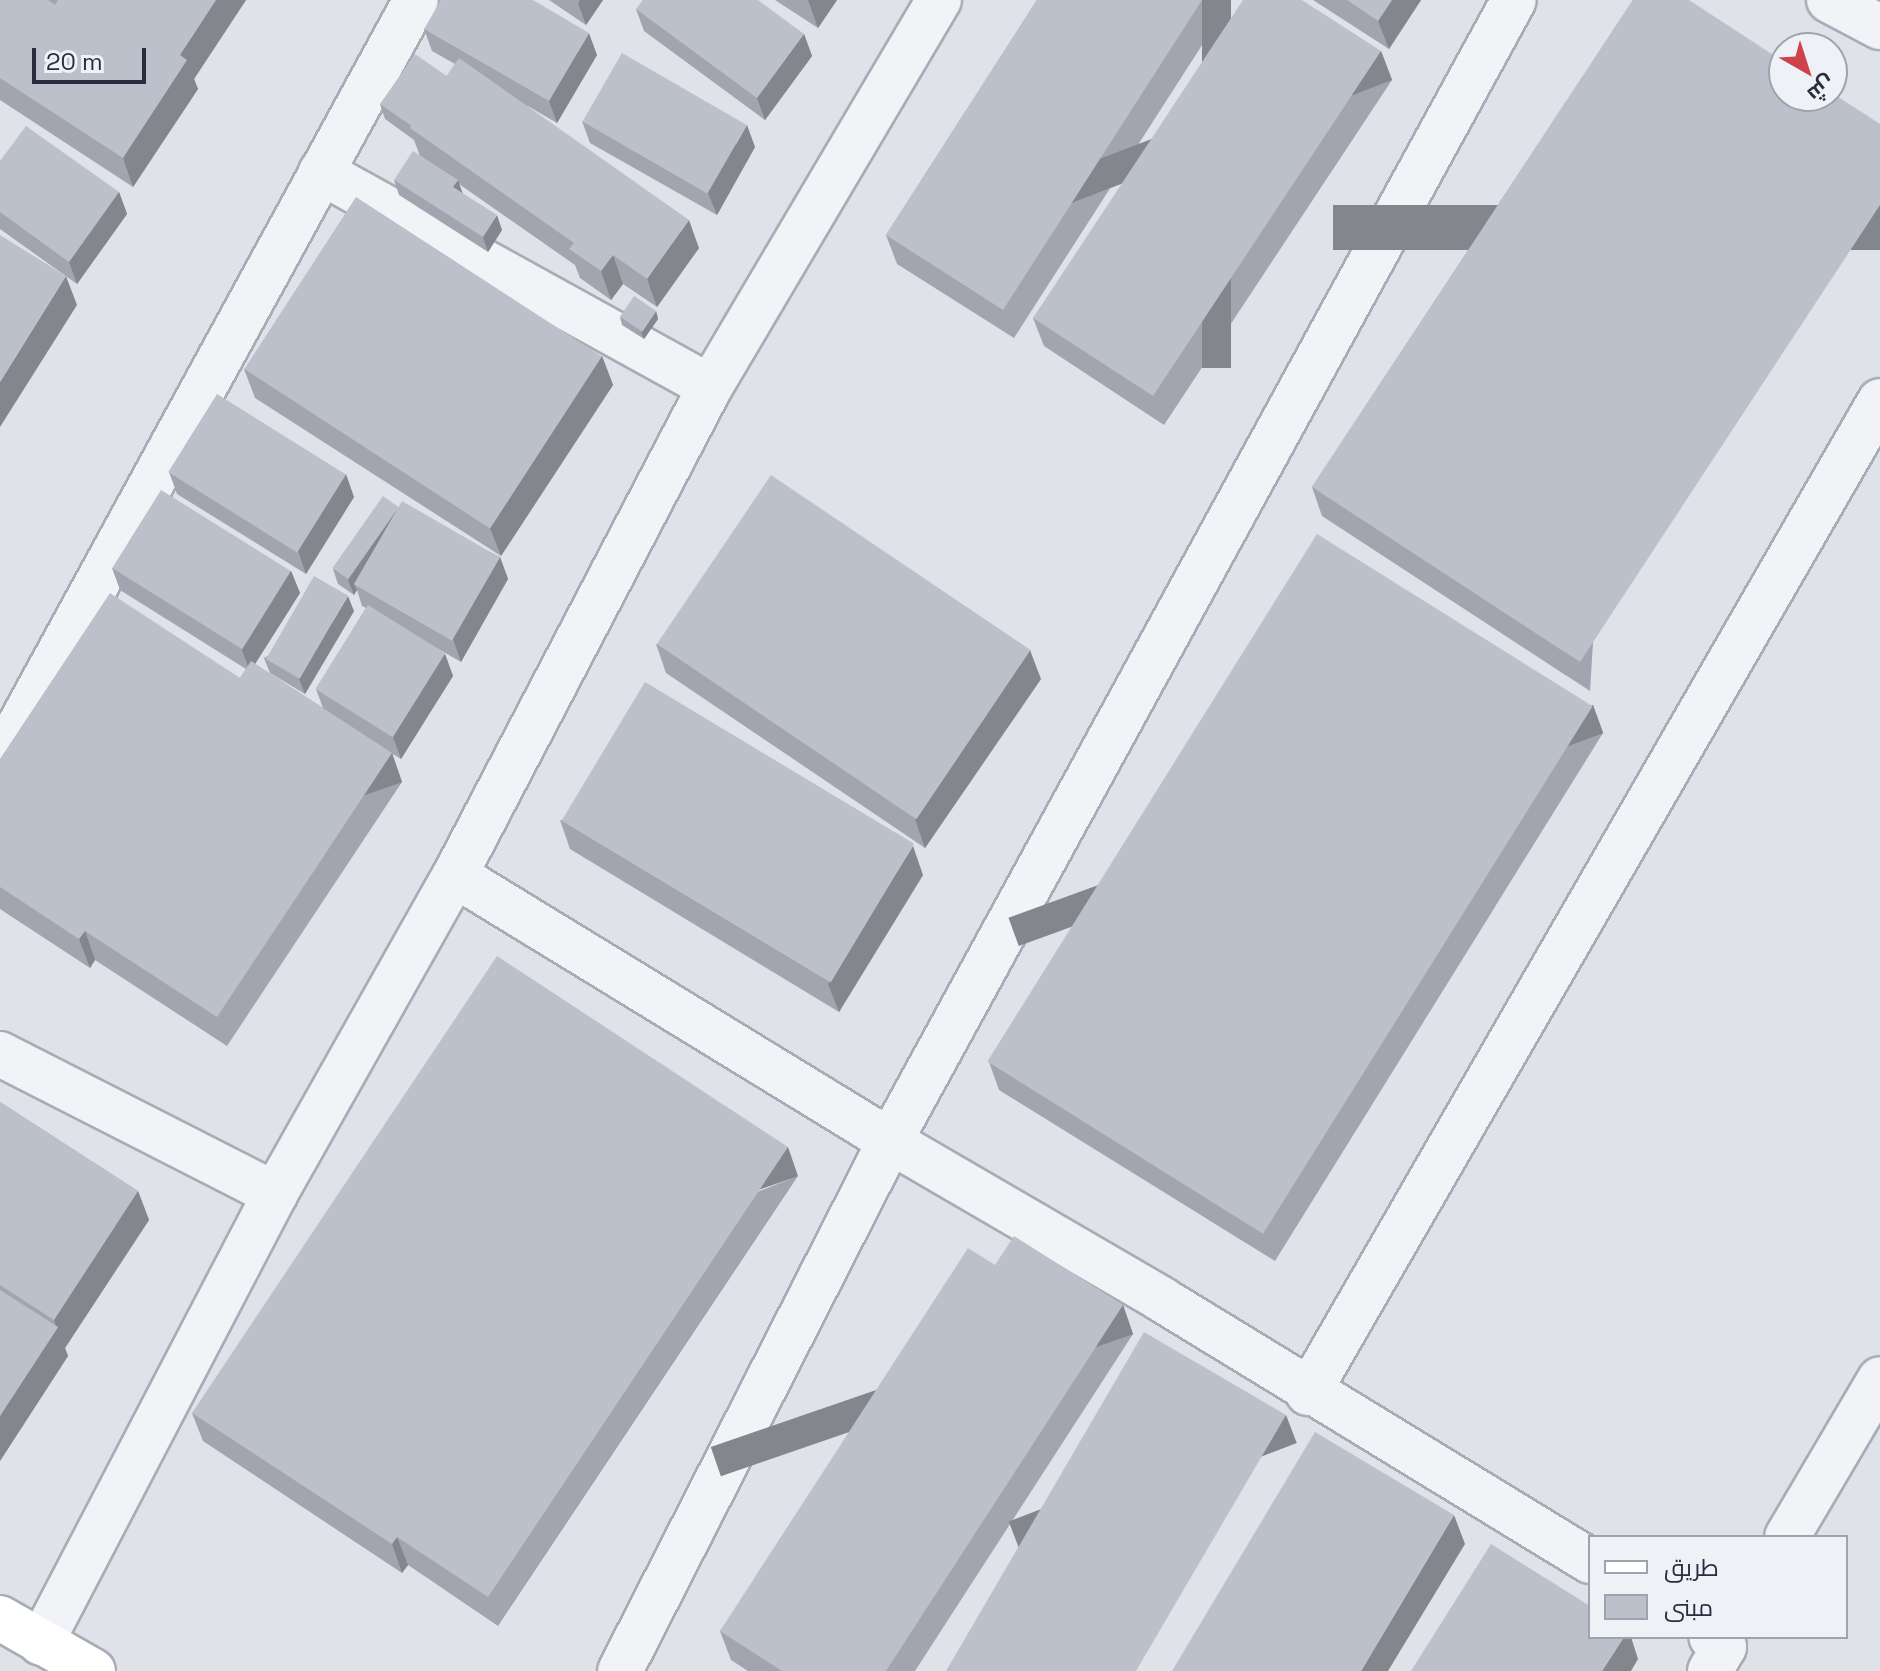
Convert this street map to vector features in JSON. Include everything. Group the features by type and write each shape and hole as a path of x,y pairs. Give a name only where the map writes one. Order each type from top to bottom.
{"main road":[{"path":"0,1618 93,1671"}],"street":[{"path":"0,761 416,0"},
{"path":"41,1643 275,1194 455,875 710,387 939,0"},
{"path":"620,1671 890,1141 1514,0"},
{"path":"1829,0 1880,27"},
{"path":"321,172 710,387"},
{"path":"1308,1393 1880,401"},
{"path":"455,875 890,1141 1161,1299 1308,1393 1588,1560"},
{"path":"0,1054 275,1194"},
{"path":"1788,1535 1880,1379"}],"building":[{"path":"0,0 48,0 55,5 58,0 216,0 180,55 187,60 123,158 0,78"},
{"path":"441,0 533,0 589,33 549,101 424,29"},
{"path":"643,0 758,0 804,34 757,98 636,9"},
{"path":"1037,0 1202,0 1003,310 886,235"},
{"path":"1243,0 1302,0 1381,51 1153,396 1033,318"},
{"path":"1347,0 1392,0 1378,21"},
{"path":"1633,0 1689,0 1768,52 1768,112 1848,112 1848,103 1880,124 1880,205 1580,662 1312,487"},
{"path":"622,53 747,125 707,193 582,121"},
{"path":"415,54 447,76 412,126 380,104"},
{"path":"459,58 689,220 647,279 613,255 601,271 569,249 574,243 410,128"},
{"path":"26,126 119,192 69,262 0,212 0,161"},
{"path":"413,151 458,180 453,187 497,215 483,237 394,180"},
{"path":"356,197 602,357 490,529 244,369"},
{"path":"0,235 66,276 0,382"},
{"path":"634,296 656,311 642,332 620,317"},
{"path":"217,394 346,475 297,553 168,472"},
{"path":"771,475 1030,650 916,819 657,644"},
{"path":"161,490 291,571 242,649 112,568"},
{"path":"383,496 399,507 348,579 333,568"},
{"path":"402,501 500,558 452,641 354,584"},
{"path":"1317,534 1593,706 1263,1234 987,1061"},
{"path":"314,576 348,596 300,679 266,659"},
{"path":"110,593 240,678 251,661 392,753 217,1017 85,931 79,939 0,887 0,759"},
{"path":"368,605 445,653 393,737 316,689"},
{"path":"645,682 914,844 831,983 562,821"},
{"path":"497,956 788,1147 488,1597 397,1537 392,1544 192,1413"},
{"path":"0,1102 138,1191 54,1320 0,1285"},
{"path":"1014,1236 1123,1305 886,1671 782,1671 720,1631 968,1248 995,1265"},
{"path":"0,1290 58,1327 0,1416"},
{"path":"1144,1332 1286,1415 1136,1671 946,1671"},
{"path":"1315,1432 1454,1515 1361,1671 1172,1671"},
{"path":"1491,1544 1588,1605 1588,1639 1623,1639 1602,1671 1411,1671"}]}
